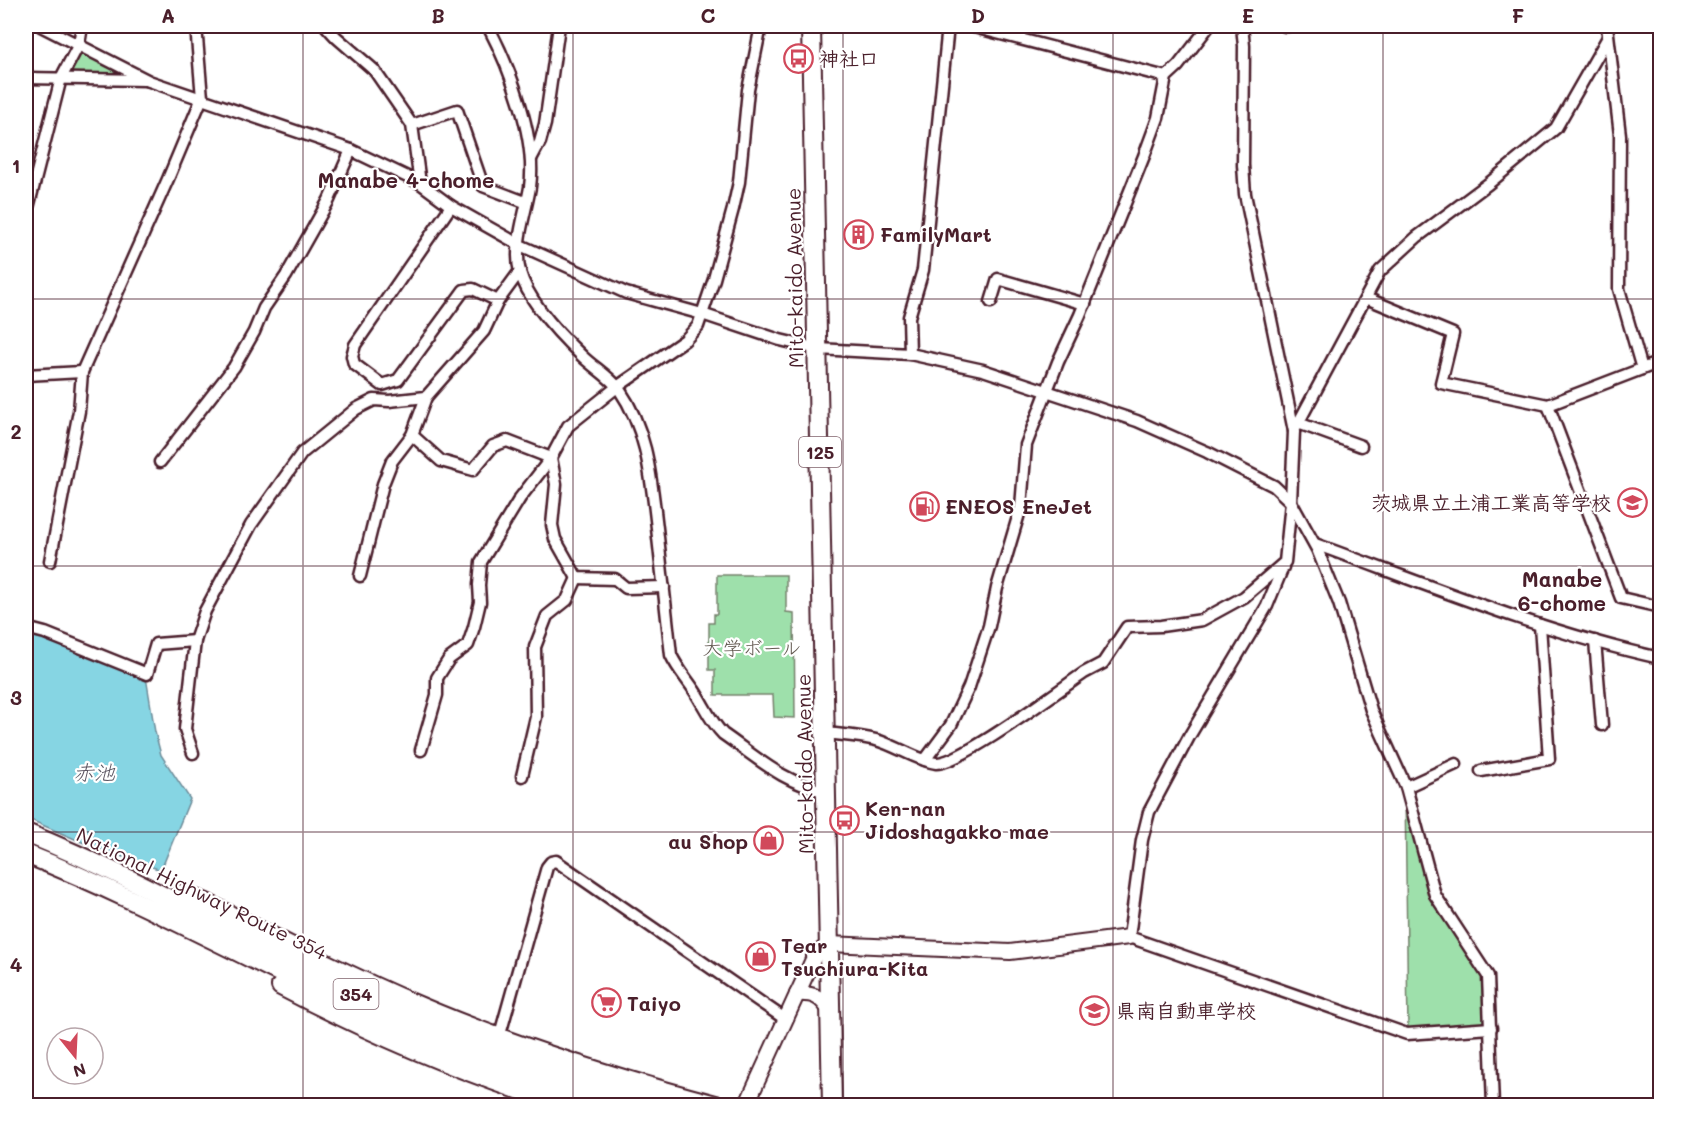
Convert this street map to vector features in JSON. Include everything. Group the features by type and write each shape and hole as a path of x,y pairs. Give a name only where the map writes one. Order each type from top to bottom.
{"highway":[{"name":"Mito-kaido Avenue","path":"811,26 832,1106"},
{"name":"National Highway Route 354","path":"26,833 103,866 331,981 390,1008 616,1099"},
{"name":"National Highway Route 354","path":"26,854 96,883 294,980 417,1036 517,1075 616,1099 663,1106"},
{"path":"103,866 204,902 334,969 499,1038 568,1062 719,1106"},
{"path":"96,883 187,938 364,1028 470,1072 569,1106"}],"street":[{"path":"41,26 149,81 351,150 420,183 451,206 520,245 626,293 702,314 780,340 818,349 910,354 983,370 1137,421 1207,452 1274,486 1292,502 1315,544 1339,603 1371,710 1406,787 1435,895 1488,976 1493,1106"},
{"path":"26,216 61,78 79,44 82,26 88,26"},
{"path":"50,561 79,411 82,372 202,98 196,26"},
{"path":"326,26 374,70 412,125 420,183"},
{"path":"488,26 518,99 531,159 530,188 525,202 520,245 520,271 529,293 554,326 582,356 617,387 641,430 650,465 671,655 716,727 723,734 790,781 826,791"},
{"path":"531,159 540,142 545,124 560,26"},
{"path":"421,750 437,695 437,678 449,659 468,645 474,627 480,602 481,562 520,498 551,458 568,426 617,387 685,340 698,326 739,182 748,90 761,26"},
{"path":"910,354 909,317 923,270 948,26"},
{"path":"970,26 1166,77"},
{"path":"925,760 951,725 969,687 1021,507 1026,445 1046,390 1085,304 1158,118 1166,77 1178,66 1209,26"},
{"path":"1129,937 1142,840 1149,812 1190,735 1267,606 1285,562 1297,427 1245,194 1243,165 1245,46 1242,26"},
{"path":"1607,26 1620,135 1618,289 1642,369"},
{"path":"1297,427 1380,271 1417,237 1488,184 1556,128 1607,39"},
{"path":"26,78 149,81"},
{"path":"412,125 457,110 483,186 525,202"},
{"path":"160,462 234,367 254,332 264,308 286,276 329,200 351,150"},
{"path":"451,206 355,345 352,356 354,364 382,385 398,380 464,290 473,289 498,301"},
{"path":"360,576 383,484 392,461 412,435 426,397 484,331 498,301 520,271"},
{"path":"991,302 998,279 1085,304"},
{"path":"1366,298 1453,334 1441,383 1548,405 1660,362"},
{"path":"26,375 82,372"},
{"path":"192,753 185,729 195,641 205,611 251,525 303,453 357,409 374,400 388,401 426,397"},
{"path":"1548,405 1621,598 1660,607"},
{"path":"1297,427 1361,446"},
{"path":"412,435 441,461 473,470 493,446 507,441 551,458"},
{"path":"551,458 556,484 552,525 555,539 577,578"},
{"path":"1315,544 1540,625 1660,658"},
{"path":"826,733 874,740 938,763 965,754 1084,673 1103,663 1127,627 1161,626 1202,620 1244,597 1285,562"},
{"path":"577,578 615,579 626,588 664,587"},
{"path":"522,776 536,717 535,647 548,616 567,600 577,578"},
{"path":"1481,771 1549,759 1540,625"},
{"path":"26,627 147,674 156,644 195,641"},
{"path":"1595,641 1602,725"},
{"path":"1406,787 1456,764"},
{"path":"499,1038 546,867 556,861 785,1019"},
{"path":"746,1106 815,956 829,944 1010,951 1129,937 1407,1034 1491,1028"},
{"path":"797,994 811,994 818,997 830,1011"}],"green space":[{"path":"80,48 140,78 66,76"},
{"name":"大学ボール","path":"717,575 786,575 786,612 794,613 795,718 774,717 773,695 715,695 715,670 709,670 709,623 714,623 714,614 717,614"},
{"path":"1405,790 1431,896 1485,978 1487,1026 1408,1030"}],"water":[{"name":"赤池","path":"26,630 146,677 161,755 190,799 161,870 91,846 26,818"}],"place":[{"name":"神社口","path":"798,58"},
{"name":"FamilyMart","path":"859,234"},
{"name":"茨城県立土浦工業高等学校","path":"1632,502"},
{"name":"ENEOS EneJet","path":"924,506"},
{"name":"Ken-nan Jidoshagakko mae","path":"844,820"},
{"name":"au Shop","path":"769,841"},
{"name":"Tear Tsuchiura-Kita","path":"760,956"},
{"name":"Taiyo","path":"606,1003"},
{"name":"県南自動車学校","path":"1095,1010"}],"district":[{"name":"Manabe 4-chome","path":"406,179"},
{"name":"Manabe 6-chome","path":"1562,590"}]}
